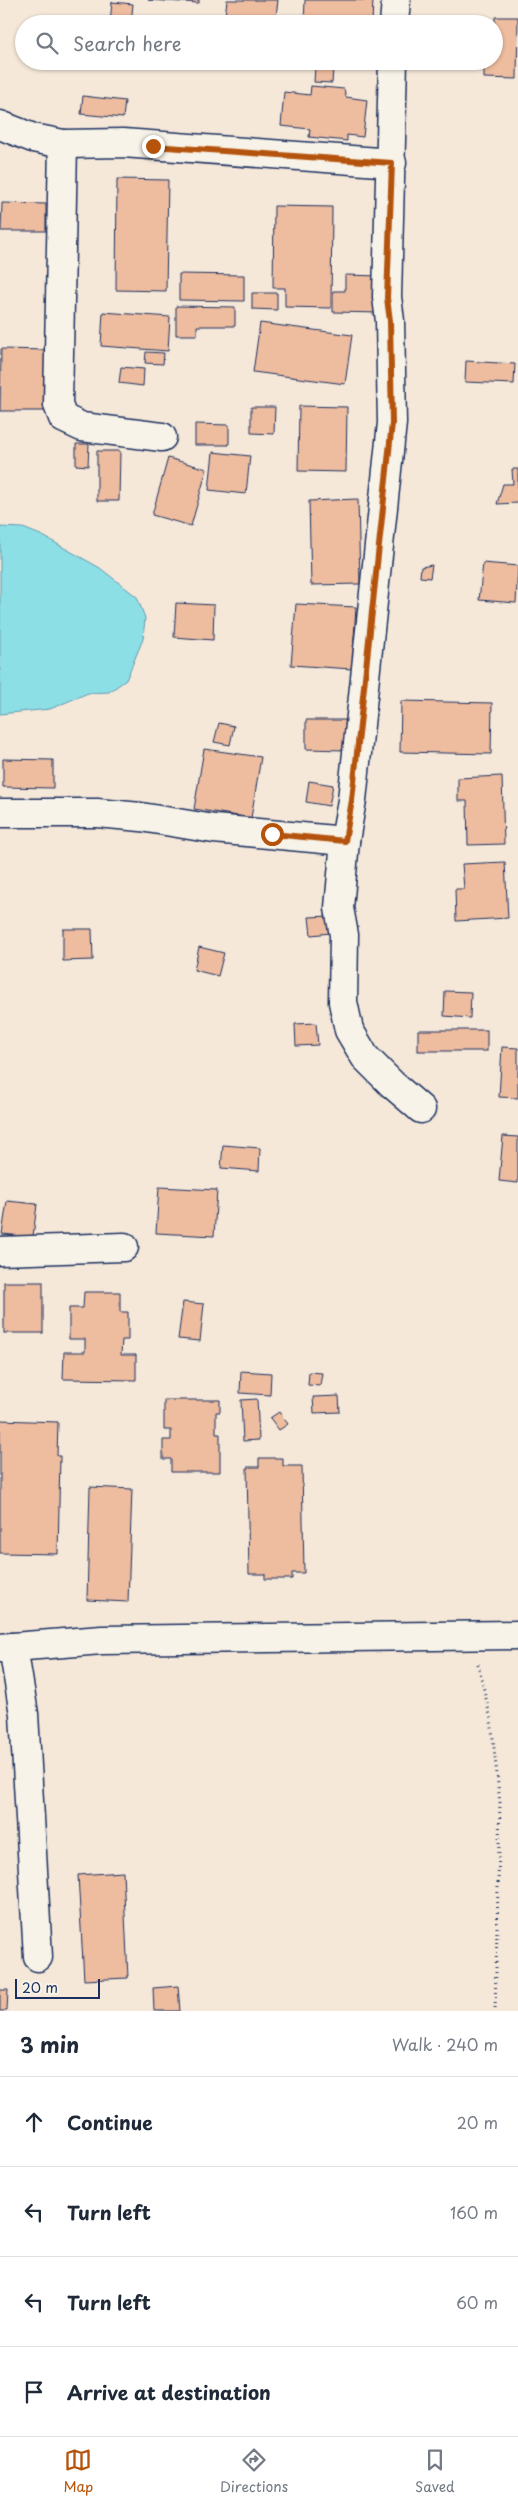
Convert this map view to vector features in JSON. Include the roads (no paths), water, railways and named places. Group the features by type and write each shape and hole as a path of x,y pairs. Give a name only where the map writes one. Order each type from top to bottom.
{"street":[{"path":"395,15 396,0"},
{"path":"393,70 387,298 390,321 392,423 339,908 344,935 343,1002 349,1030 365,1057 421,1109"},
{"path":"0,125 33,138 63,144 122,143 392,163"},
{"path":"63,144 58,405 62,418 82,427 162,437"},
{"path":"0,814 97,813 141,817 214,829 345,841"},
{"path":"0,1251 124,1247"},
{"path":"38,1957 24,1714 6,1648 102,1640 518,1635"}],"water":[{"path":"0,527 23,528 43,536 100,568 137,597 145,618 143,639 126,680 109,692 88,693 50,709 0,714"}]}
